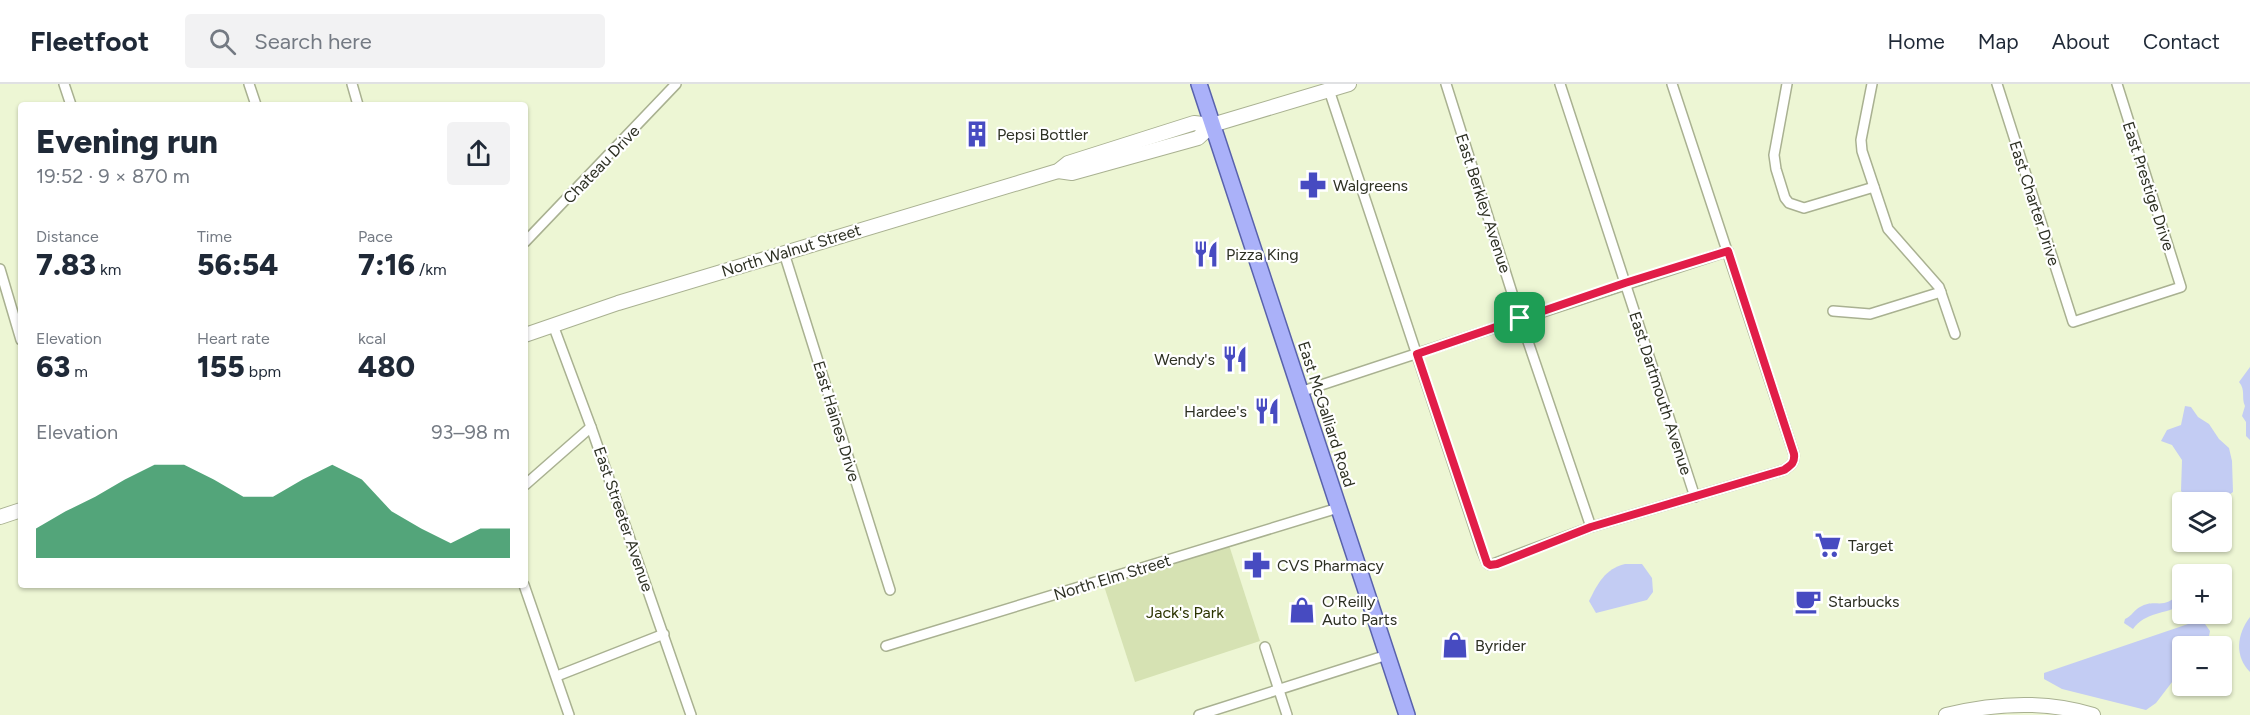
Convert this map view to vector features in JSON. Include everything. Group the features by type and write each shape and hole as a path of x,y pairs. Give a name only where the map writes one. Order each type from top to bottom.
{"main road":[{"name":"East McGalliard Road","path":"1199,84 1407,715"},
{"name":"North Walnut Street","path":"528,334 618,303 1058,171 1072,173 1198,138 1212,125 1349,84"},
{"path":"0,517 18,511"},
{"path":"1947,715 1996,705 2058,707 2094,715"}],"street":[{"path":"64,84 70,102"},
{"path":"249,84 255,102"},
{"path":"352,84 357,102"},
{"name":"Chateau Drive","path":"528,239 676,84"},
{"name":"East Berkley Avenue","path":"1446,84 1520,318 1591,527"},
{"name":"East Dartmouth Avenue","path":"1560,84 1695,497"},
{"path":"1329,90 1487,563 1490,565 1591,527 1784,470 1793,462 1794,454 1672,84"},
{"path":"1787,84 1774,155 1779,179 1789,203 1804,208 1874,187"},
{"path":"1872,84 1861,146 1874,187 1891,233 1935,282 1941,292 1955,334"},
{"name":"East Charter Drive","path":"1997,84 2073,322 2181,287"},
{"name":"East Prestige Drive","path":"2117,84 2181,287"},
{"path":"1300,392 1625,283 1728,251"},
{"name":"East Haines Drive","path":"784,253 890,590"},
{"path":"0,270 18,330"},
{"path":"1833,310 1870,314 1941,292"},
{"name":"East Streeter Avenue","path":"553,325 691,715"},
{"path":"528,482 591,427"},
{"name":"North Elm Street","path":"886,646 1338,508"},
{"path":"525,588 569,715"},
{"path":"557,676 664,634"},
{"path":"1265,647 1287,715"},
{"path":"1199,715 1387,656"}],"green space":[{"name":"Jack's Park","path":"1229,545 1260,641 1135,682 1104,586"}],"water":[{"path":"2250,367 2250,440 2246,436 2246,422 2242,416 2245,406 2239,382"},
{"path":"2185,406 2191,407 2229,448 2232,461 2233,492 2181,491 2182,460 2172,445 2161,441 2167,430 2181,425"},
{"path":"1625,564 1642,564 1652,578 1653,592 1647,600 1596,613 1589,601 1596,588 1607,573"},
{"path":"2172,599 2172,609 2143,619 2133,629 2124,623 2125,619 2146,604"},
{"path":"2250,617 2250,672 2241,659 2239,645 2242,631"},
{"path":"2188,624 2205,624 2210,631 2209,636 2172,636 2172,682 2156,703 2146,710 2062,689 2044,679 2044,673"}],"place":[{"name":"Pepsi Bottler","path":"977,134"},
{"name":"Walgreens","path":"1313,185"},
{"name":"Pizza King","path":"1206,254"},
{"name":"Wendy's","path":"1235,359"},
{"name":"Hardee's","path":"1267,411"},
{"name":"Target","path":"1828,545"},
{"name":"CVS Pharmacy","path":"1257,565"},
{"name":"Starbucks","path":"1808,601"},
{"name":"O'Reilly Auto Parts","path":"1302,610"},
{"name":"Byrider","path":"1455,645"}],"route":[{"path":"1728,251 1794,454 1793,462 1784,470 1591,527 1490,565 1482,551 1417,354 1520,318 1728,251"}]}
